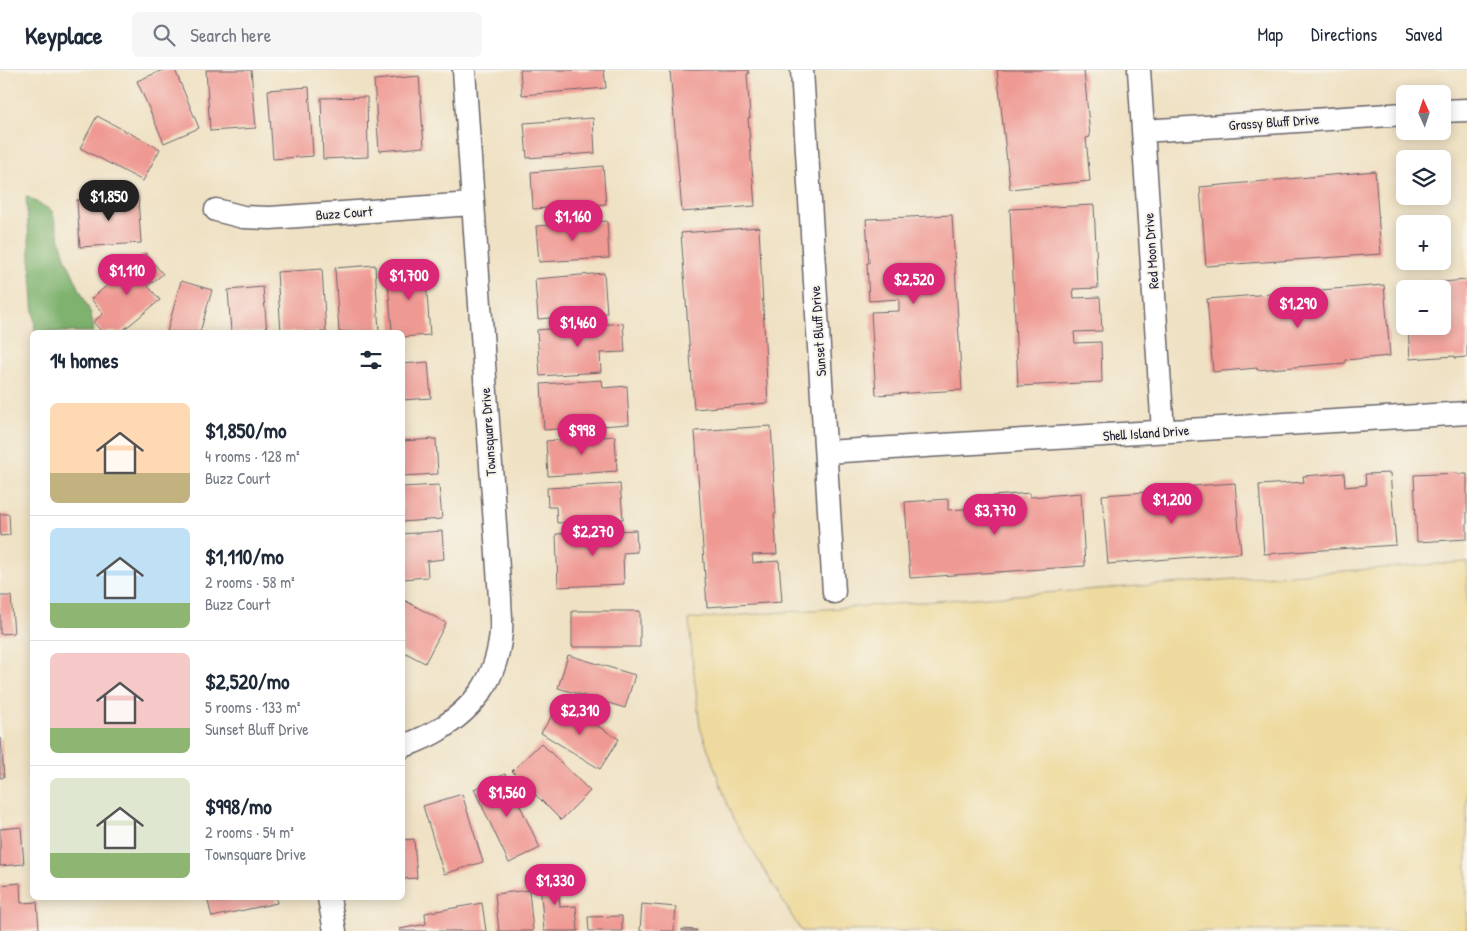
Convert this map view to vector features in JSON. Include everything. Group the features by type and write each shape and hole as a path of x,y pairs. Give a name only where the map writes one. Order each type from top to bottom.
{"street":[{"name":"Townsquare Drive","path":"405,746 436,732 462,714 482,692 495,665 501,631 464,70"},
{"name":"Sunset Bluff Drive","path":"802,70 834,592"},
{"name":"Red Moon Drive","path":"1139,70 1163,432"},
{"path":"1451,111 1467,110"},
{"name":"Grassy Bluff Drive","path":"1143,131 1396,115"},
{"name":"Buzz Court","path":"216,210 243,216 270,218 472,204"},
{"name":"Shell Island Drive","path":"826,452 1467,412"},
{"path":"329,900 335,931"}],"green space":[{"path":"26,196 52,211 65,257 91,314 94,330 35,330"}],"sand":[{"path":"1467,562 1467,931 801,931 732,817 700,727 689,619"}],"building":[{"path":"163,70 175,70 199,128 164,143 137,81"},
{"path":"206,70 251,70 256,128 210,131"},
{"path":"520,70 604,70 606,88 522,95"},
{"path":"670,70 748,70 750,118 748,118 755,206 682,212"},
{"path":"997,70 1084,70 1090,137 1086,138 1090,181 1010,189"},
{"path":"419,76 424,147 379,151 374,80"},
{"path":"309,87 313,156 273,159 268,90"},
{"path":"367,97 368,157 323,159 321,98"},
{"path":"97,116 160,149 143,181 80,148"},
{"path":"593,118 595,153 527,158 524,123"},
{"path":"603,166 606,204 533,209 531,172"},
{"path":"1375,171 1381,254 1206,266 1200,187"},
{"path":"138,196 141,243 80,247 77,200"},
{"path":"1094,205 1098,288 1073,289 1074,298 1100,297 1102,331 1074,332 1075,343 1101,342 1102,382 1018,386 1010,209"},
{"path":"952,215 962,390 876,395 871,312 899,311 899,299 869,301 866,219"},
{"path":"607,221 609,258 539,262 536,226"},
{"path":"759,227 768,403 694,409 681,233"},
{"path":"145,253 163,274 148,286 160,300 123,330 100,330 93,322 103,314 91,299"},
{"path":"375,265 379,330 339,330 335,268"},
{"path":"425,266 430,335 405,337 405,330 392,330 387,269"},
{"path":"322,269 326,330 281,330 277,272"},
{"path":"604,273 607,313 538,319 535,279"},
{"path":"1467,280 1467,357 1410,359 1409,335 1451,335 1451,281"},
{"path":"181,281 212,290 201,330 168,330"},
{"path":"1384,285 1390,356 1345,360 1345,363 1213,372 1207,299"},
{"path":"263,287 267,330 231,330 228,290"},
{"path":"623,323 625,352 600,353 601,372 540,376 537,330"},
{"path":"428,362 431,398 405,400 405,364"},
{"path":"602,380 603,388 627,386 629,424 544,430 541,384"},
{"path":"771,426 777,554 752,555 753,563 779,561 782,602 707,607 695,431"},
{"path":"615,436 617,471 548,476 546,441"},
{"path":"436,439 438,474 405,476 405,441"},
{"path":"1344,473 1345,487 1366,485 1365,474 1390,473 1396,545 1264,554 1259,485 1304,482 1303,476"},
{"path":"1467,474 1467,539 1417,542 1414,475"},
{"path":"1235,483 1241,553 1108,564 1102,495 1147,492 1148,496 1193,492 1193,486"},
{"path":"620,484 623,519 557,523 556,507 548,507 547,488"},
{"path":"439,485 442,519 405,522 405,487"},
{"path":"1030,493 1030,497 1081,493 1085,566 910,578 905,502 948,499 948,510 993,507 993,496"},
{"path":"0,514 9,514 10,535 0,536"},
{"path":"636,530 637,552 623,553 624,584 558,587 556,534"},
{"path":"442,531 444,559 427,561 428,577 405,579 405,534"},
{"path":"0,596 11,596 14,633 0,634"},
{"path":"405,601 446,623 425,663 405,653"},
{"path":"572,611 640,611 640,647 572,647"},
{"path":"568,655 635,675 625,708 558,688"},
{"path":"560,703 619,739 600,769 541,733"},
{"path":"0,738 4,777 0,778"},
{"path":"541,743 590,791 561,820 512,771"},
{"path":"505,774 540,848 509,863 474,789"},
{"path":"462,794 483,862 444,874 423,806"},
{"path":"21,827 24,864 0,866 0,829"},
{"path":"414,839 417,878 405,879 405,840"},
{"path":"557,870 560,907 576,906 578,931 544,931 539,872"},
{"path":"20,883 21,903 37,902 39,929 0,931 0,885"},
{"path":"529,890 533,931 499,931 495,894"},
{"path":"208,900 276,900 277,903 212,917"},
{"path":"482,903 486,931 400,931 400,929 426,924 425,913"},
{"path":"642,904 676,907 674,931 640,931"},
{"path":"622,916 622,931 589,931 588,917"},
{"path":"682,929 697,930 697,931 682,931"}]}
